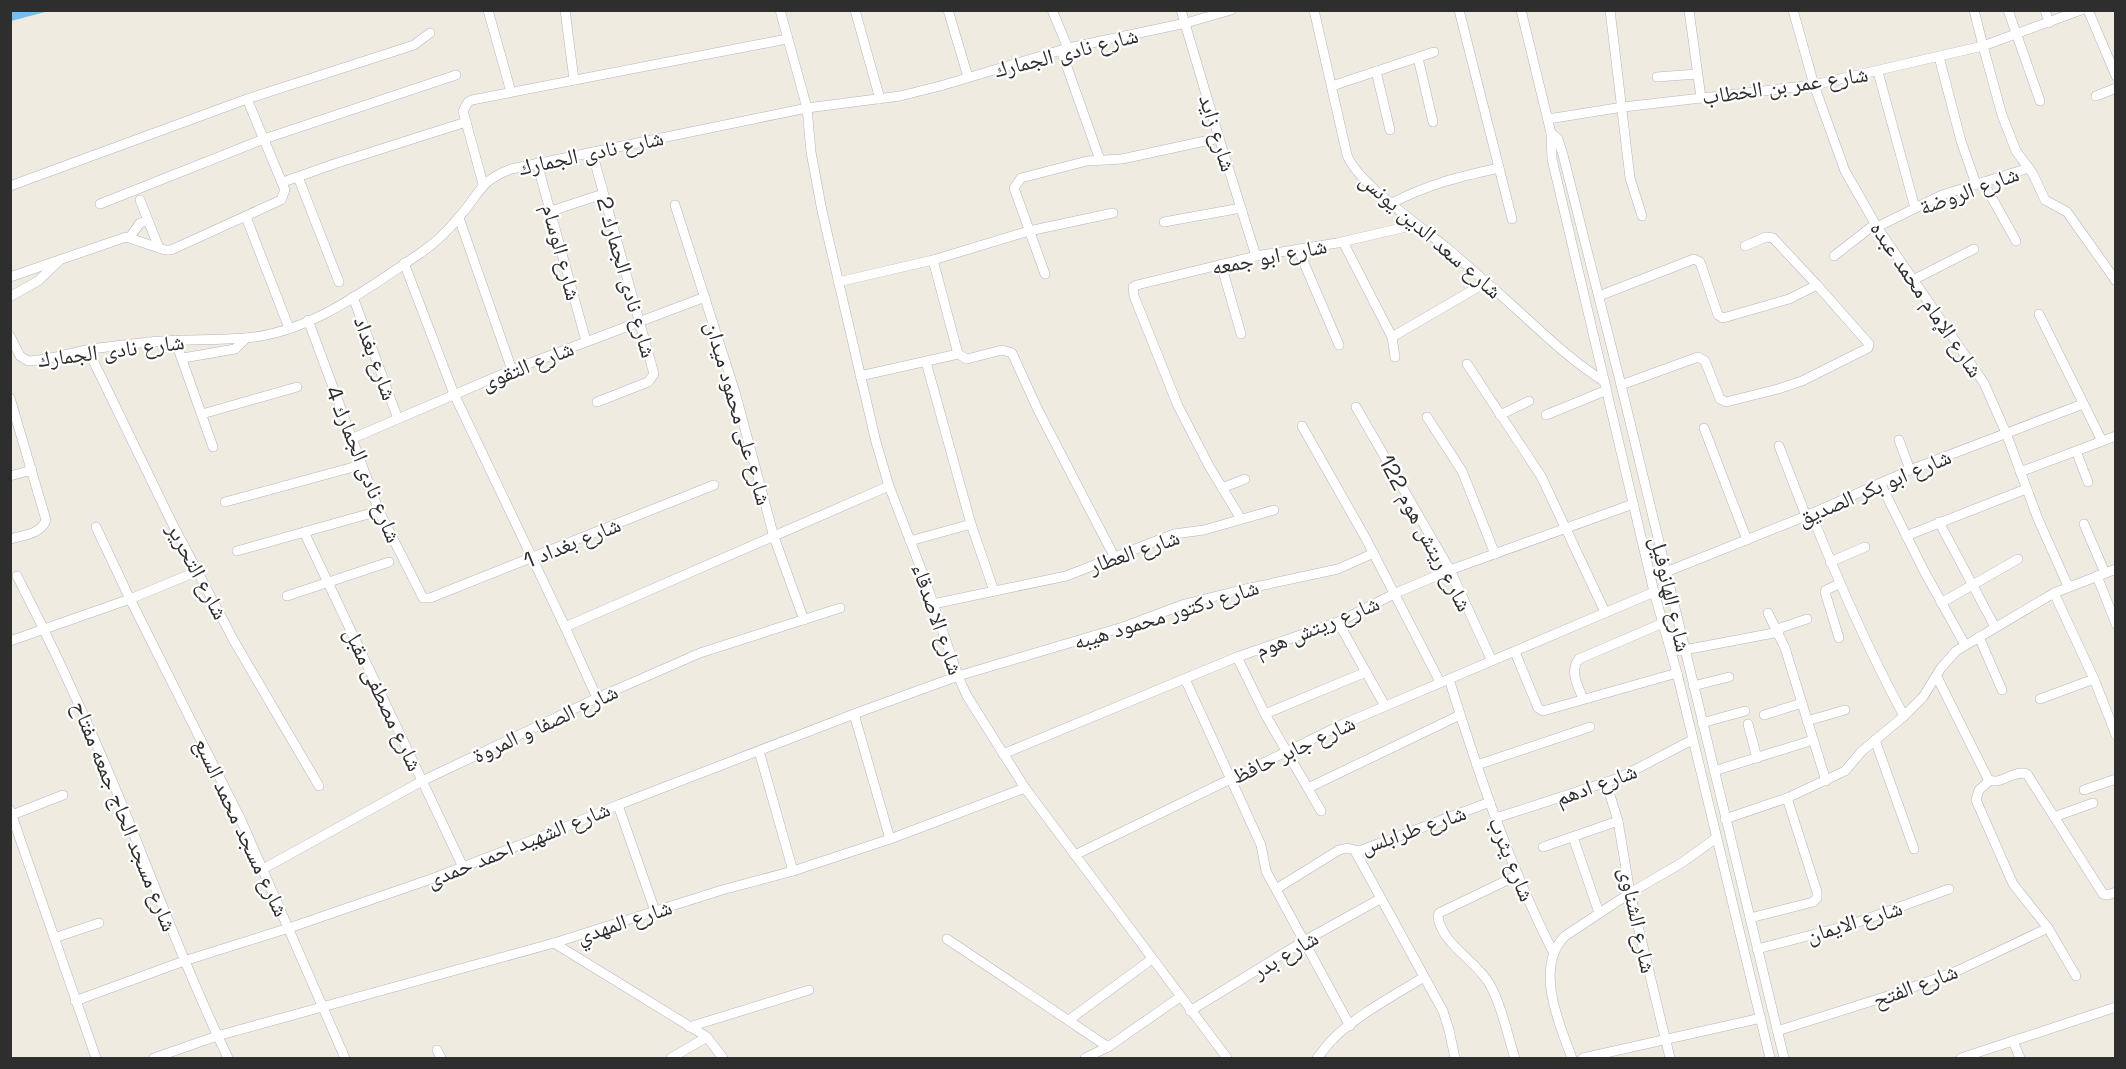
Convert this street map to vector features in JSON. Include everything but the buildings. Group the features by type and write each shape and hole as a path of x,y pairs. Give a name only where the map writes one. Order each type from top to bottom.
{"street":[{"path":"488,10 511,92"},
{"path":"565,10 574,80"},
{"name":"شارع الاصدقاء","path":"780,10 807,108 811,152 838,282 889,486 958,676 967,696 1024,788 1227,1059"},
{"path":"855,10 880,99"},
{"path":"948,10 968,77"},
{"path":"1052,10 1100,160"},
{"name":"شارع زايد","path":"1182,10 1256,256"},
{"name":"شارع نادى الجمارك","path":"10,336 20,356 28,361 88,350 175,340 246,338 289,328 353,297 443,235 459,218 483,184 496,174 537,163 807,108 880,99 940,87 1065,49 1186,23 1231,10"},
{"name":"شارع سعد الدين يونس","path":"1314,10 1350,162 1415,225 1445,247 1511,304 1561,352 1606,386"},
{"path":"1459,10 1512,219"},
{"name":"شارع الهانوفيل","path":"1521,10 1551,133 1552,159 1633,504 1654,592 1677,673 1770,1059"},
{"path":"1610,10 1630,178 1642,216"},
{"path":"1689,10 1701,98"},
{"path":"1974,10 2006,124 2016,151 2029,168 2045,200 2067,212 2115,280"},
{"path":"2008,10 2040,101"},
{"path":"2045,10 2049,23"},
{"name":"شارع عمر بن الخطاب","path":"1548,119 1623,107 1814,86 1983,46 2081,10"},
{"path":"2088,10 2115,76"},
{"name":"شارع الإمام محمد عبده","path":"1796,11 1814,86 1842,165 1876,225 1978,372 2006,433 2026,489 2068,586"},
{"path":"10,186 247,99 414,45 430,33"},
{"path":"483,184 463,111 468,102 787,39"},
{"path":"1332,86 1434,52"},
{"path":"1939,57 1961,141 1980,183 2016,241"},
{"path":"1418,58 1433,122"},
{"path":"1377,71 1390,130"},
{"path":"1878,72 1915,208"},
{"path":"1657,77 1697,74"},
{"path":"100,204 264,139 456,75"},
{"path":"2096,96 2115,88"},
{"path":"10,277 122,238 130,237 171,250 281,200 285,189 283,182 247,99"},
{"path":"283,182 466,122"},
{"name":"شارع الهانوفيل","path":"1551,133 1558,139 1561,146 1599,296 1784,1059"},
{"path":"1045,274 1014,188 1017,181 1021,178 1088,161 1122,159 1219,138"},
{"name":"شارع نادى الجمارك 2","path":"592,152 654,368 652,379 648,382 597,402"},
{"name":"شارع الوسام","path":"537,163 586,341"},
{"path":"1392,203 1423,188 1454,177 1499,168"},
{"name":"شارع الروضة","path":"1834,256 1876,225 1942,195 2029,168"},
{"path":"298,177 339,282"},
{"path":"551,211 603,194"},
{"path":"140,200 159,248"},
{"name":"شارع على محمود ميدان","path":"675,205 735,392 774,537 804,620"},
{"path":"1164,222 1241,208"},
{"path":"838,282 933,260 1029,231 1113,213"},
{"path":"246,217 289,328"},
{"path":"459,218 512,370"},
{"path":"130,237 140,223 148,220"},
{"name":"شارع ابو جمعه","path":"1222,488 1178,406 1134,296 1133,287 1256,256 1343,242 1415,225"},
{"path":"1621,385 1698,357 1705,361 1720,399 1726,402 1802,381 1868,348 1869,345 1773,238 1766,237 1745,246"},
{"path":"1343,242 1392,337 1395,357"},
{"path":"1298,249 1339,345"},
{"path":"1913,280 1974,249"},
{"path":"11,296 38,281 61,259"},
{"path":"1599,296 1694,259 1700,262 1719,315 1723,318 1789,298 1817,285"},
{"path":"933,260 958,354"},
{"path":"405,263 454,394 597,698"},
{"path":"1221,264 1241,334"},
{"path":"1392,337 1485,283"},
{"name":"شارع بغداد","path":"353,297 398,419"},
{"name":"شارع التقوى","path":"351,439 512,370 639,320 705,297"},
{"path":"2039,314 2103,441"},
{"name":"شارع نادى الجمارك 4","path":"308,320 379,512 421,595 426,599 430,598"},
{"path":"183,358 235,349 246,338"},
{"path":"175,340 213,447"},
{"name":"شارع التحرير","path":"88,350 234,641 319,786"},
{"path":"860,376 958,354 967,359 1002,350 1010,351 1115,558"},
{"path":"926,362 971,524 994,591"},
{"path":"1467,364 1541,476 1605,612"},
{"path":"1546,415 1606,386"},
{"path":"201,414 297,387"},
{"path":"10,398 46,520 38,531 10,539"},
{"path":"1500,415 1529,401"},
{"name":"شارع ابو بكر الصديق","path":"1666,572 1809,515 1910,470 2084,404"},
{"name":"شارع ريتش هوم 122","path":"1356,407 1450,570 1492,661"},
{"path":"1427,417 1462,471 1495,554"},
{"name":"شارع يثرب","path":"1302,426 1445,681 1460,715 1518,875 1553,952"},
{"path":"1704,428 1747,540"},
{"path":"2020,472 2115,436"},
{"path":"1899,440 1910,470"},
{"path":"1779,446 1868,648 1904,716"},
{"path":"2076,451 2088,482"},
{"path":"225,502 361,465"},
{"path":"10,476 32,470"},
{"path":"1241,519 1222,488 1245,479"},
{"path":"1880,483 1965,645"},
{"name":"شارع بغداد 1","path":"430,598 714,485"},
{"path":"565,627 889,486"},
{"path":"1906,536 2026,489"},
{"name":"شارع ريتش هوم","path":"1003,754 1237,657 1338,622 1396,593 1450,570 1633,504"},
{"name":"شارع العطار","path":"933,604 1066,576 1174,534 1204,530 1274,510"},
{"path":"237,551 379,512"},
{"path":"1939,522 1995,627"},
{"path":"910,541 971,524"},
{"path":"2084,524 2115,624"},
{"name":"شارع مسجد محمد السبع","path":"96,527 241,820 345,1059"},
{"name":"شارع مصطفى مقبل","path":"304,532 463,867"},
{"path":"1830,562 1865,547"},
{"name":"شارع دكتور محمود هيبه","path":"958,676 1123,627 1185,604 1338,569 1374,553"},
{"path":"1941,603 2018,559"},
{"path":"287,596 389,562"},
{"path":"1725,819 1787,798 1845,771 1875,740 1923,697 1949,658 1965,645 2054,593 2115,569"},
{"path":"10,641 130,599 198,571"},
{"name":"شارع مسجد الحاج جمعه مفتاح","path":"17,576 44,629 114,786 184,961 228,1059"},
{"path":"1839,584 1825,592 1839,638"},
{"name":"شارع جابر حافظ","path":"1075,855 1230,778 1385,706 1654,592"},
{"path":"2054,593 2094,679 2115,735"},
{"name":"شارع الصفا و المروة","path":"263,869 422,781 597,698 700,653 840,608"},
{"path":"1768,613 1778,631 1826,781"},
{"path":"1671,653 1778,631 1807,619"},
{"path":"1338,622 1385,706"},
{"path":"1583,699 1574,671 1579,659 1663,623"},
{"path":"1979,636 2002,690"},
{"path":"1515,652 1540,710 1543,711 1677,673"},
{"path":"1237,657 1265,714 1321,811"},
{"path":"1265,714 1366,672"},
{"name":"شارع الشهيد احمد حمدى","path":"75,1001 184,961 289,928 463,867 552,833 618,804 958,676"},
{"path":"1693,686 1729,677"},
{"path":"1937,677 1989,781"},
{"path":"1185,678 1261,844 1266,871 1350,1026"},
{"path":"2040,699 2094,679"},
{"path":"1764,715 1802,703"},
{"path":"1808,721 1845,710"},
{"path":"1702,723 1745,711"},
{"path":"854,714 890,839"},
{"path":"1308,788 1460,715"},
{"path":"1748,724 1757,758"},
{"path":"1477,765 1590,727"},
{"name":"شارع ادهم","path":"1496,818 1619,778 1692,740"},
{"path":"1714,771 1813,740"},
{"path":"1875,740 1914,849"},
{"path":"759,751 793,871"},
{"path":"1989,781 1996,782 2023,772 2027,774 2103,894 2114,895"},
{"path":"2084,790 2115,779"},
{"path":"1989,781 1979,790 1976,800 2013,884 2048,928 2076,976"},
{"name":"شارع الشناوى","path":"1606,782 1618,822 1630,893 1670,1059"},
{"name":"شارع المهدي","path":"154,1059 217,1036 554,943 722,890 793,871 890,839 1024,788"},
{"path":"63,795 11,813 96,1059"},
{"path":"1750,918 1813,902 1818,895 1787,798"},
{"name":"شارع طرابلس","path":"1276,889 1339,850 1347,848 1355,851 1490,802"},
{"path":"2054,817 2093,803"},
{"path":"618,804 655,911"},
{"path":"1543,847 1618,822"},
{"path":"1573,837 1599,913"},
{"path":"1572,1059 1552,992 1553,952 1565,936 1630,893 1683,862 1716,838"},
{"path":"1355,851 1443,1011 1455,1059"},
{"path":"1515,1059 1490,985 1480,969 1449,939 1438,917 1439,913 1463,900 1518,875"},
{"name":"شارع الايمان","path":"1757,949 1850,925 1949,889"},
{"name":"شارع بدر","path":"1190,1011 1304,941 1380,899"},
{"path":"54,938 99,923"},
{"name":"شارع الفتح","path":"1778,1031 1957,971 2048,928"},
{"path":"947,939 1108,1047"},
{"path":"554,943 707,1037 723,1059"},
{"path":"1069,1020 1152,959"},
{"path":"1317,1059 1332,1040 1350,1026 1424,977"},
{"path":"689,1027 809,990"},
{"path":"1085,1059 1108,1047 1180,998"},
{"path":"1961,1059 2115,1007"},
{"path":"1583,1059 1761,1018"},
{"path":"671,1059 707,1037"},
{"path":"2013,1041 2020,1059"}],"water":[{"path":"11,10 49,10 49,11 11,21"}]}
